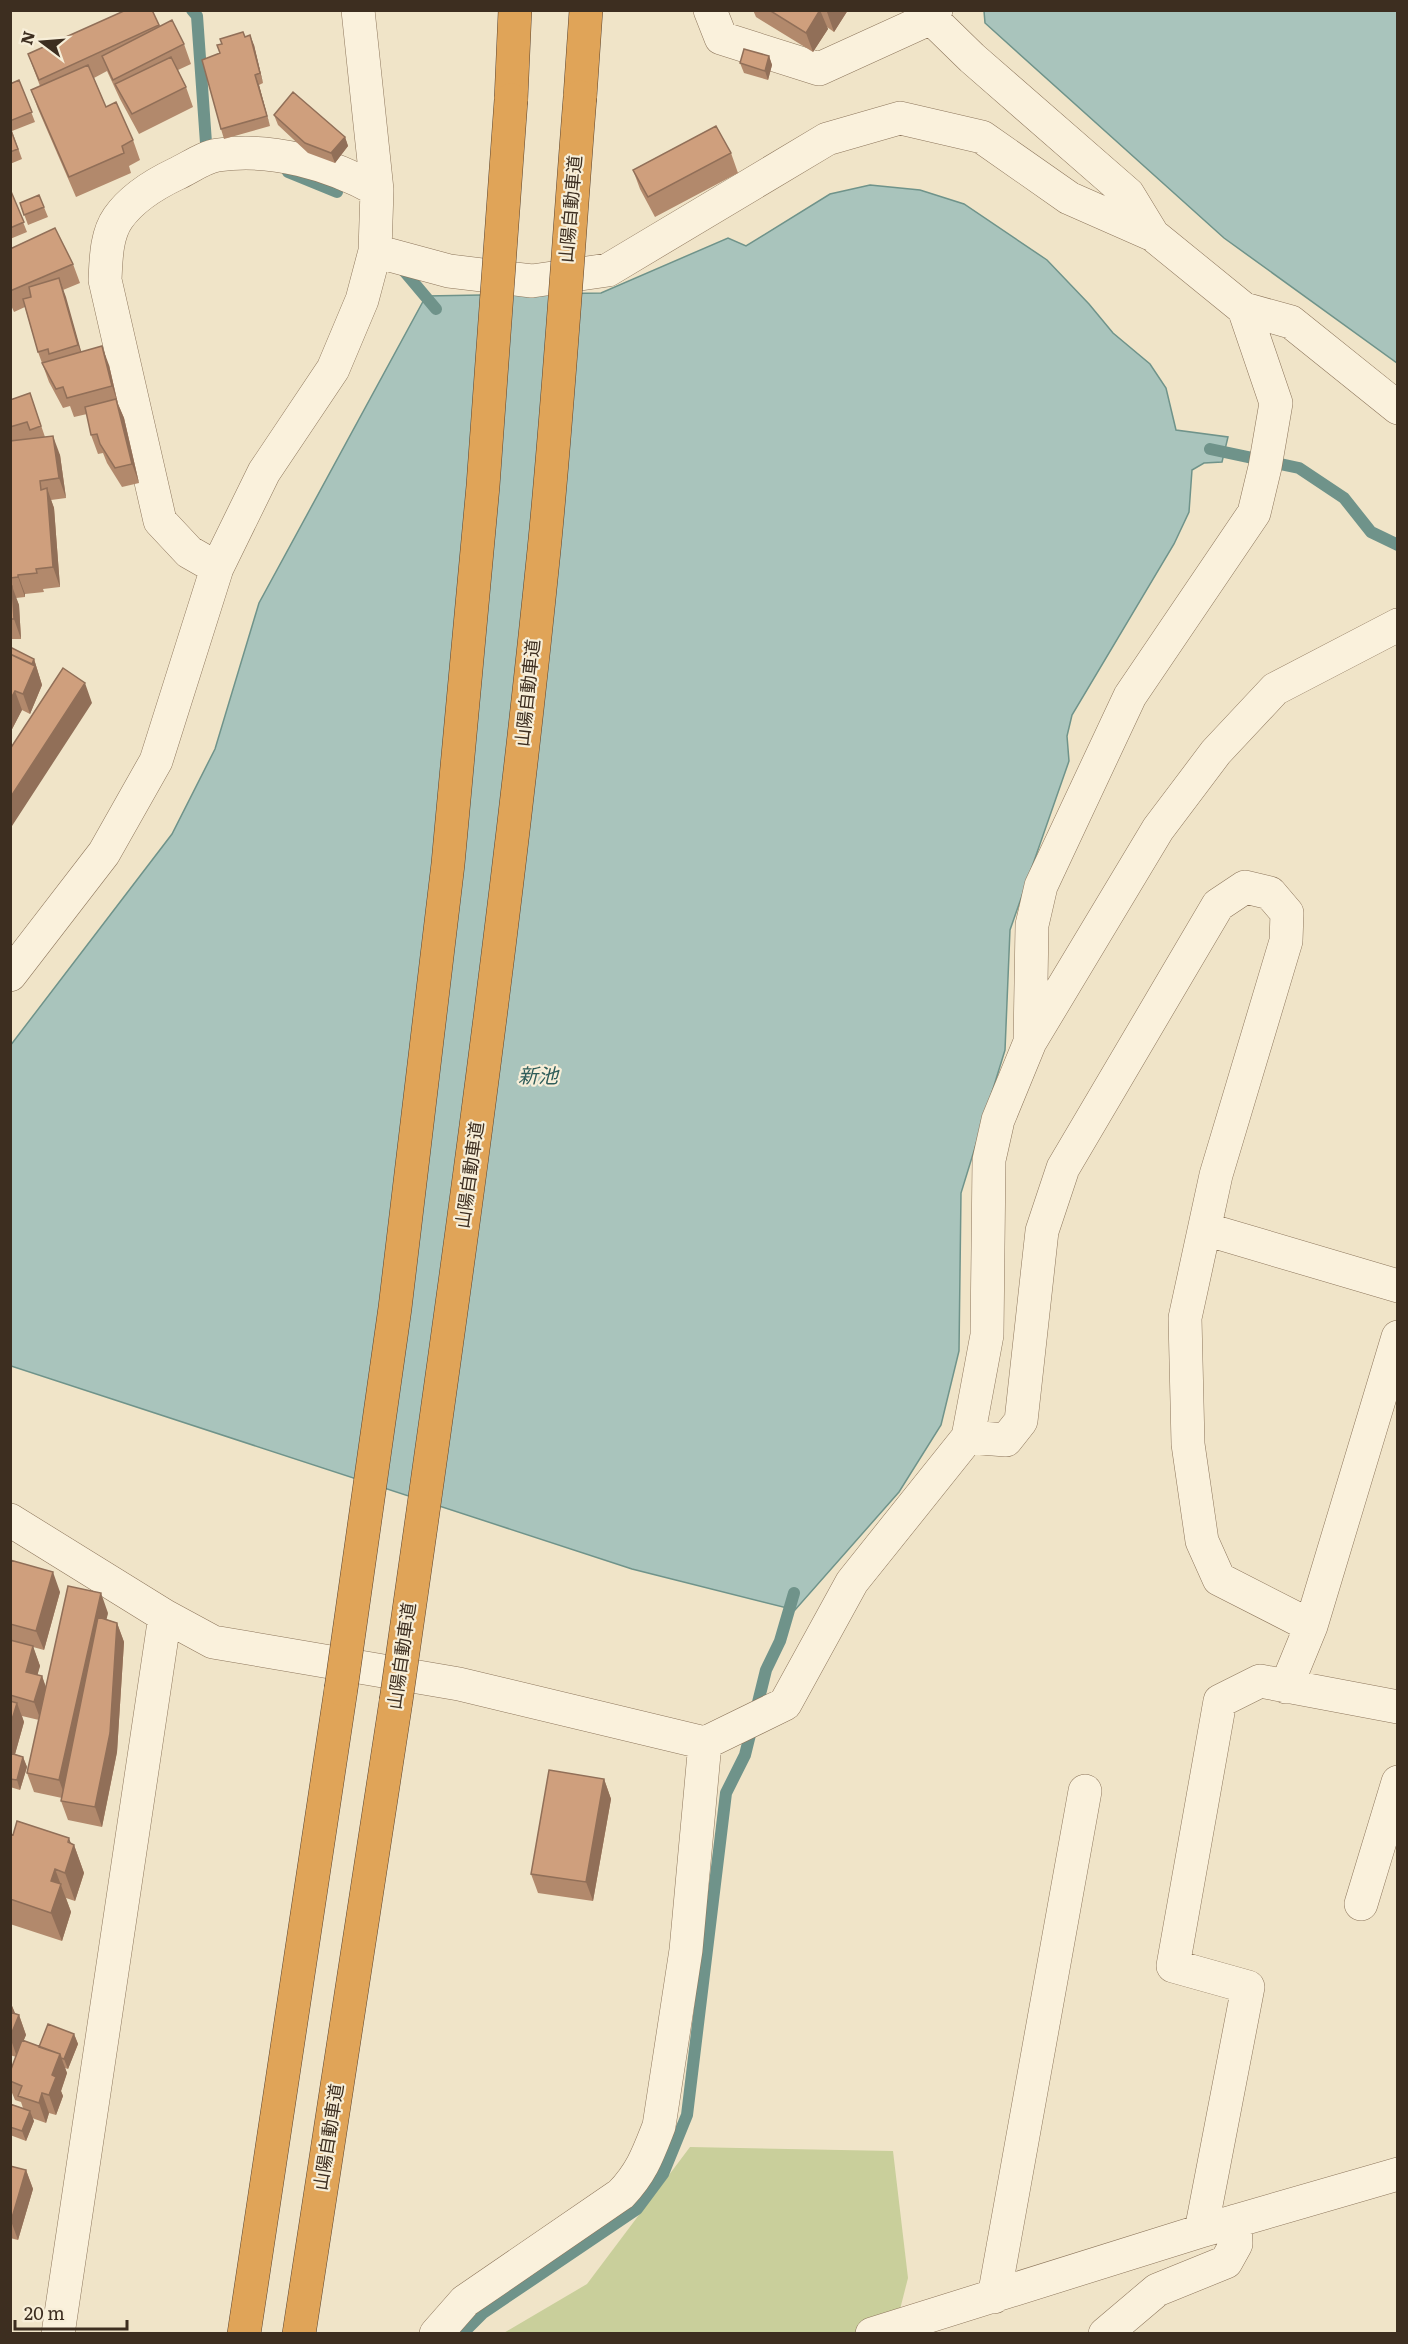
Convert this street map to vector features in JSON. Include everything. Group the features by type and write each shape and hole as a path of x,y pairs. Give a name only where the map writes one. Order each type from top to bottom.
{"highway":[{"path":"244,2334 341,1689 395,1308 448,864 483,486 511,100 514,10"},
{"name":"山陽自動車道","path":"299,2334 396,1701 444,1368 500,951 544,546 586,10"}],"street":[{"path":"10,975 104,853 156,760 217,568 264,472 333,369 362,300 375,251 377,190 357,10"},
{"path":"710,10 721,38 819,69 933,14 972,58 1128,194 1153,235"},
{"path":"375,251 449,271 532,281 608,270 827,139 900,118 982,137 1070,198 1153,235 1244,309 1291,322 1398,408"},
{"path":"217,568 189,552 160,521 105,280 107,250 117,219 146,191 163,180 210,158 275,154 352,176 377,190"},
{"path":"1030,1042 1032,925 1041,886 1130,696 1254,513 1276,403 1244,309"},
{"path":"10,1520 165,1616 213,1642 459,1684 705,1743 785,1704 852,1582 968,1437 987,1335 989,1160 998,1120 1030,1042 1158,830 1216,752 1275,689 1398,625"},
{"path":"968,1437 1006,1440 1021,1421 1042,1231 1062,1168 1218,905 1245,887 1270,893 1287,914 1286,941 1216,1175 1185,1318 1188,1444 1202,1541 1219,1579 1311,1626"},
{"path":"1204,1229 1398,1286"},
{"path":"1286,1687 1311,1626 1398,1337"},
{"path":"58,2334 165,1616"},
{"path":"1202,2231 1248,1987 1173,1966 1220,1701 1260,1681 1398,1707"},
{"path":"436,2334 465,2301 621,2194 637,2177 649,2154 659,2126 686,1950 705,1743"},
{"path":"1361,1904 1398,1782"},
{"path":"994,2297 1085,1791"},
{"path":"872,2334 1202,2231 1398,2174"},
{"path":"1105,2334 1157,2290 1226,2262 1236,2244 1235,2221"}],"green space":[{"path":"690,2147 893,2151 908,2278 894,2333 502,2334 587,2284"}],"water":[{"path":"984,11 1397,11 1397,363 1224,238 985,23"},
{"name":"新池","path":"870,185 920,190 964,204 1047,260 1113,333 1150,364 1166,388 1176,430 1228,437 1222,462 1204,463 1192,470 1189,512 1174,544 1072,715 1067,736 1069,761 1010,930 1005,1050 961,1193 959,1351 941,1425 899,1492 795,1610 632,1569 11,1366 10,1046 172,834 215,749 259,603 426,296 601,293 728,238 746,246 830,194"}],"building":[{"path":"126,10 152,10 159,25 39,80 28,54"},
{"path":"769,10 820,10 806,33"},
{"path":"172,20 184,44 113,80 102,56"},
{"path":"243,32 245,37 250,35 260,73 255,75 267,116 221,129 202,60 220,53 217,45 222,44 220,39"},
{"path":"744,49 769,56 765,71 740,63"},
{"path":"171,57 186,87 132,114 115,84"},
{"path":"88,65 106,107 116,102 133,140 122,146 124,153 69,177 31,90"},
{"path":"19,80 32,112 10,121 10,84"},
{"path":"293,92 345,137 331,153 305,143 274,115"},
{"path":"716,126 731,153 648,197 633,170"},
{"path":"10,128 18,149 10,152"},
{"path":"10,189 24,222 10,228"},
{"path":"39,195 44,207 24,215 20,203"},
{"path":"55,228 73,264 10,291 10,249"},
{"path":"59,278 78,345 49,354 48,349 38,352 23,299 31,297 29,287"},
{"path":"102,346 112,386 67,398 63,387 56,389 42,363"},
{"path":"30,393 41,426 30,430 27,422 10,427 10,400"},
{"path":"116,399 132,464 115,468 100,444 97,434 91,435 85,407"},
{"path":"53,436 59,478 40,481 41,490 47,488 53,567 36,569 37,573 10,578 10,441"},
{"path":"10,586 12,586 14,619 10,619"},
{"path":"10,647 34,659 32,664 10,654"},
{"path":"10,654 35,666 23,694 15,691 10,700"},
{"path":"63,668 85,683 10,798 10,749"},
{"path":"10,1560 53,1572 36,1631 10,1624"},
{"path":"68,1586 101,1593 59,1780 27,1773"},
{"path":"98,1617 117,1623 110,1733 95,1807 61,1801"},
{"path":"10,1640 33,1646 26,1672 42,1676 34,1702 10,1695"},
{"path":"10,1701 17,1703 10,1726"},
{"path":"10,1753 23,1757 17,1780 10,1779"},
{"path":"549,1770 604,1779 586,1882 531,1874"},
{"path":"17,1821 69,1838 68,1842 74,1845 65,1873 55,1869 51,1881 61,1884 51,1913 10,1899 10,1834 13,1835"},
{"path":"10,2012 19,2015 10,2037"},
{"path":"48,2024 74,2034 64,2059 60,2054 39,2047"},
{"path":"22,2040 60,2054 52,2075 56,2077 49,2095 42,2093 39,2103 18,2096 22,2086 10,2081 10,2072"},
{"path":"10,2104 30,2111 22,2131 10,2127"},
{"path":"10,2166 26,2170 11,2221 10,2221"}],"waterway":[{"path":"192,10 197,16 207,157"},
{"path":"288,172 337,192"},
{"path":"404,271 436,309"},
{"path":"1210,449 1299,468 1344,498 1371,532 1398,545"},
{"path":"462,2334 483,2313 637,2209 663,2174 687,2115 726,1793 745,1755 766,1670 780,1641 794,1593"}]}
